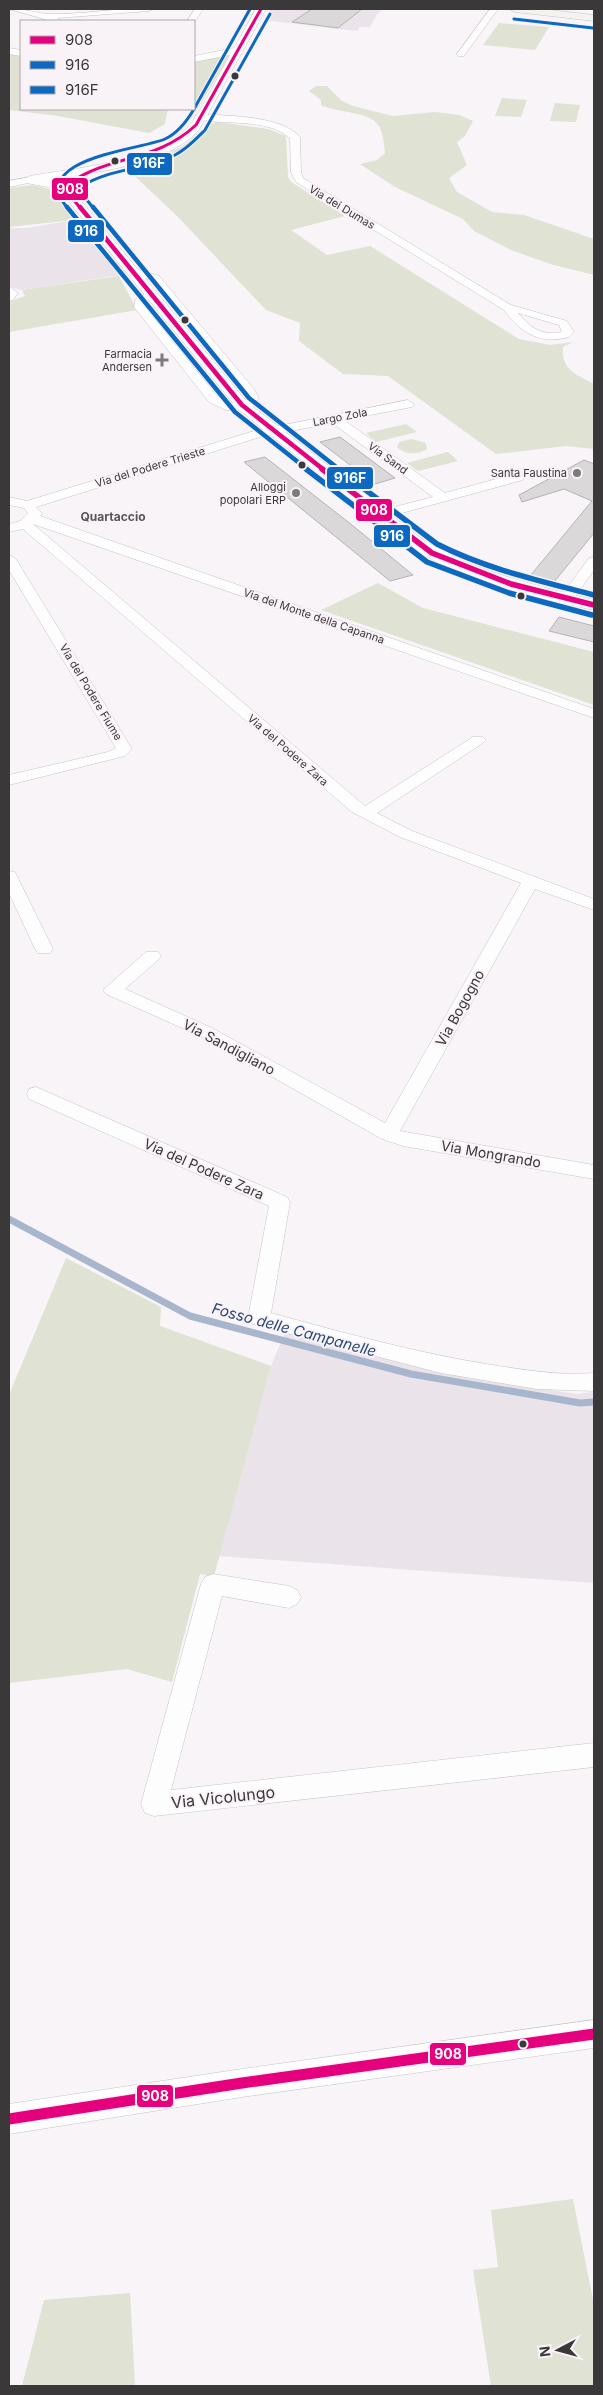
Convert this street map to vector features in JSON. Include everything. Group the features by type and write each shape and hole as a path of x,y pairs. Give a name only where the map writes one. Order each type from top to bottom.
{"main road":[{"path":"515,9 548,11 594,18"}],"street":[{"path":"14,9 47,16 55,20"},
{"path":"47,16 149,9"},
{"path":"192,20 199,9"},
{"path":"9,184 84,170 173,146 190,133 261,9"},
{"path":"461,54 494,9"},
{"path":"195,59 236,53"},
{"name":"Via dei Dumas","path":"199,116 275,126 288,131 295,138 296,172 299,180 508,308"},
{"path":"69,194 71,182 84,170"},
{"path":"30,180 55,185 69,194 246,408 272,431 423,548 454,564 499,580 594,605"},
{"path":"132,271 155,278 250,392 253,398 246,408"},
{"path":"9,289 13,293 9,298"},
{"name":"Largo Zola","path":"272,431 408,404"},
{"name":"Via Sand","path":"334,418 443,498"},
{"name":"Via del Podere Trieste","path":"9,528 29,516 272,431"},
{"path":"380,515 518,477"},
{"name":"Via del Monte della Capanna","path":"9,501 29,516 594,714"},
{"name":"Via del Podere Zara","path":"29,516 329,786 366,813 406,834 594,905"},
{"name":"Via del Podere Fiume","path":"9,559 124,749 113,756 9,780"},
{"path":"567,598 594,561"},
{"path":"366,813 478,740"},
{"path":"9,876 44,949"},
{"name":"Via Bogogno","path":"389,1134 531,881"},
{"name":"Via Sandigliano","path":"152,956 112,990 206,1032 389,1134"},
{"name":"Via del Podere Zara","path":"36,1094 280,1202 259,1318 436,1363 546,1381 594,1382"},
{"name":"Via Mongrando","path":"389,1134 403,1139 594,1172"},
{"name":"Via Vicolungo","path":"288,1596 213,1584 154,1804 594,1755"},
{"path":"9,2119 242,2083 594,2034"}],"shaded area":[{"path":"271,9 383,9 377,14 370,27 360,27 357,31 263,20"},
{"path":"499,23 549,27 535,50 483,45"},
{"path":"231,53 196,112 185,110 195,110 195,59"},
{"path":"9,54 20,56 20,110 168,110 165,124 149,133 58,116 9,110"},
{"path":"316,86 327,86 342,101 353,106 393,116 435,112 459,115 473,121 465,136 457,142 467,165 449,178 457,192 492,212 524,215 594,239 594,275 550,264 511,250 474,231 463,219 395,187 360,164 377,160 385,153 379,126 375,121 361,115 321,105 321,100 309,91"},
{"path":"502,98 527,100 521,117 495,116"},
{"path":"555,103 580,105 576,122 550,121"},
{"path":"217,122 268,129 286,136 288,177 291,182 345,216 291,230 327,255 370,246 519,339 550,345 573,342 563,347 564,362 571,371 594,384 594,449 566,446 496,454 388,376 343,374 299,341 300,323 266,310 177,216 122,164 158,156 179,148 201,130"},
{"path":"33,185 53,190 74,220 9,227 9,188"},
{"path":"81,220 127,274 22,290 9,287 9,228 28,228"},
{"path":"119,276 137,310 9,332 9,302 25,296 22,290"},
{"path":"406,424 417,432 376,442 366,433"},
{"path":"412,439 426,443 427,449 412,453 404,452 397,447 399,442"},
{"path":"448,452 458,461 418,471 407,463"},
{"path":"378,583 423,608 594,652 594,705 321,610"},
{"path":"66,1258 161,1307 160,1326 271,1366 214,1576 200,1574 172,1682 127,1669 9,1683 9,1395"},
{"path":"286,1330 481,1379 576,1394 594,1392 594,1583 219,1556 271,1366"},
{"path":"573,2199 594,2305 594,2386 491,2386 473,2270 498,2267 491,2210"},
{"path":"130,2293 135,2386 22,2386 44,2300"}],"building":[{"path":"312,9 362,9 338,28 292,22"},
{"path":"340,437 395,478 375,484 320,442"},
{"path":"265,457 413,575 390,581 244,462"},
{"path":"584,460 594,464 594,533 554,582 530,576 592,501 564,489 522,502 519,495"},
{"path":"559,617 594,626 594,642 549,631"}],"waterway":[{"name":"Fosso delle Campanelle","path":"9,1219 190,1316 411,1374 580,1403 594,1402"}],"transit line":[{"name":"916","path":"195,107 250,9"},
{"name":"908","path":"261,9 196,125 182,138 167,147 103,165 87,172 71,182 69,194 242,405 380,515 432,553 451,562 511,584 594,605"},
{"name":"916F","path":"270,14 205,130 191,145 175,155 160,161 111,172 95,178 80,187 80,191 249,398 386,507 437,544 455,553 514,574 594,595"},
{"name":"916","path":"514,19 593,28"},
{"name":"916","path":"193,110 182,126 165,139 97,156 79,163 66,173 59,185 61,200 235,412 374,523 427,562 448,571 509,593 592,615"},
{"name":"908","path":"9,2119 242,2083 594,2034"}],"place":[{"name":"Farmacia Andersen","path":"162,360"},
{"name":"Santa Faustina","path":"577,473"},
{"name":"Alloggi popolari ERP","path":"296,493"}],"district":[{"name":"Quartaccio","path":"113,517"}]}
